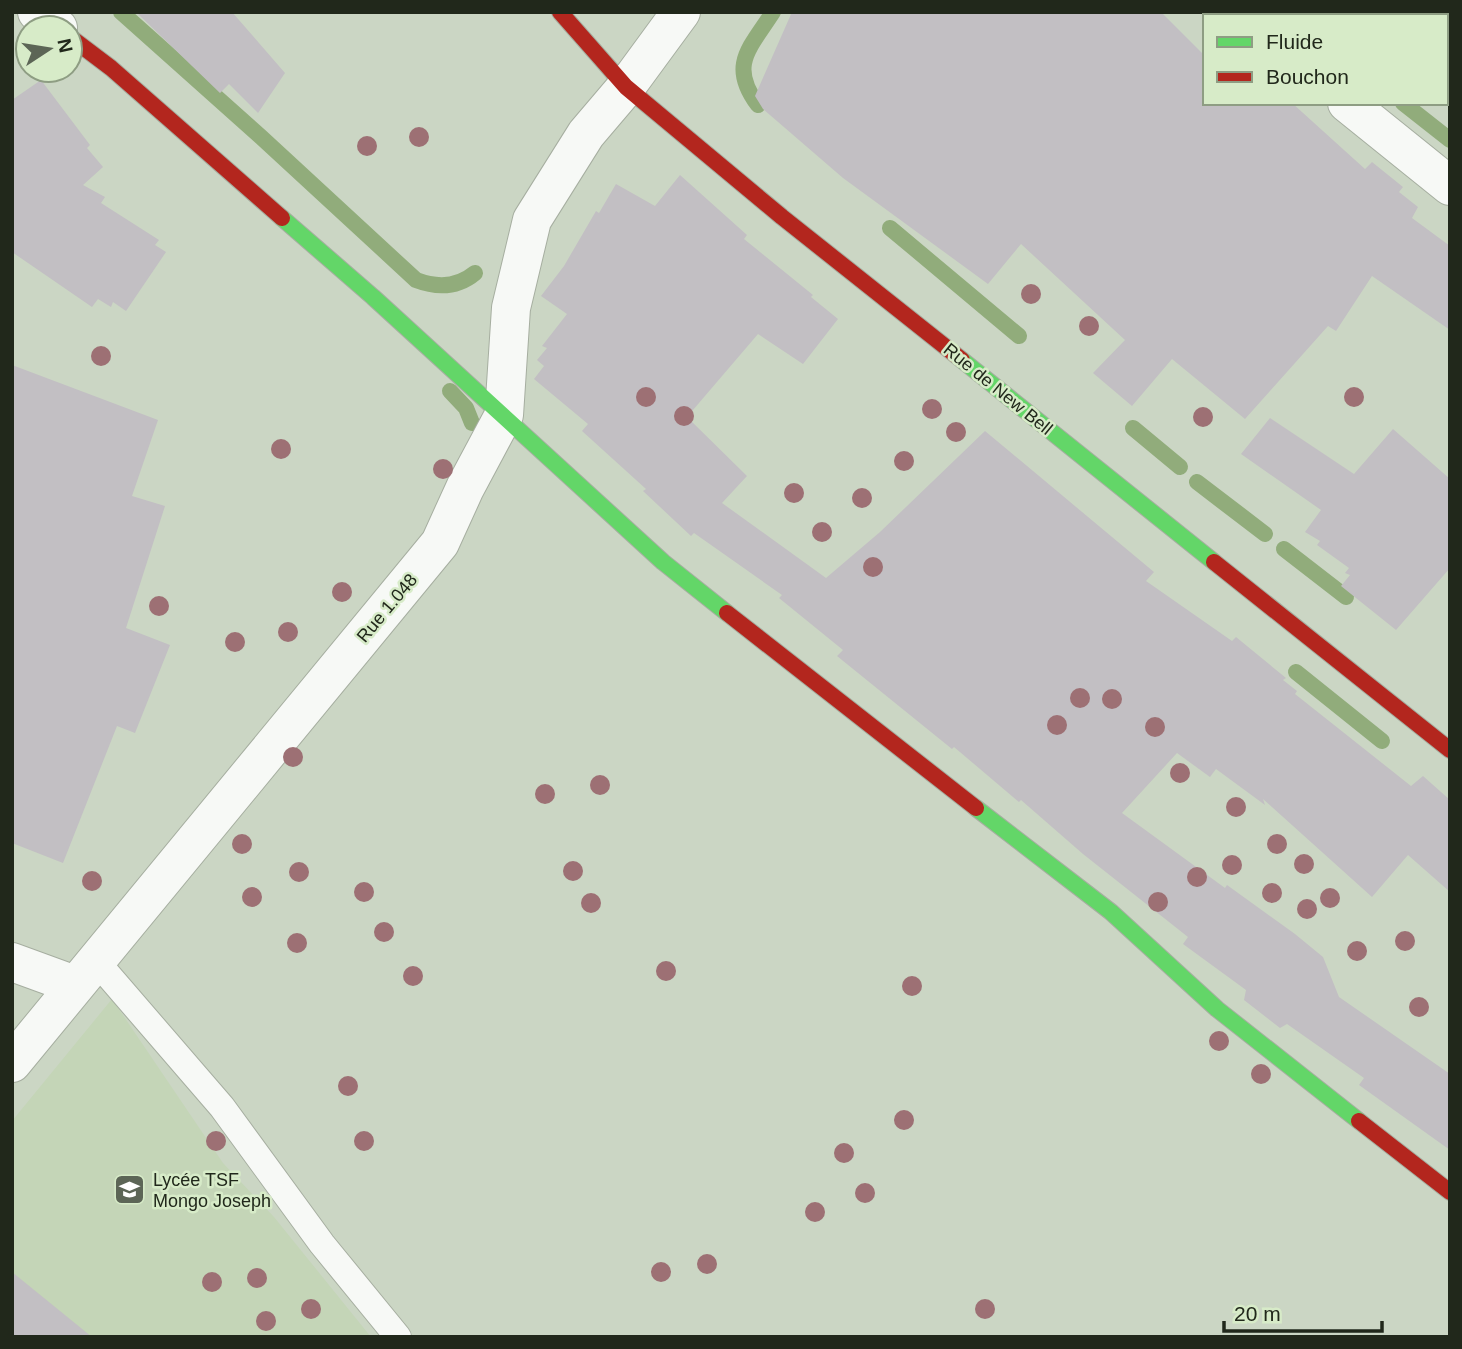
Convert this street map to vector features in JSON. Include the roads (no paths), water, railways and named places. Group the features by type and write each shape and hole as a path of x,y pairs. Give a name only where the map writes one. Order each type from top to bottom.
{"street":[{"name":"Rue de New Bell","path":"561,12 626,87 782,217 1450,750"},
{"name":"Rue 1.048","path":"12,1063 440,543 503,415 511,308 532,220 586,134 626,87 681,12"},
{"path":"84,48 111,68 503,415 663,562 870,727 1111,912 1217,1009 1450,1192"},
{"path":"1349,105 1450,186"},
{"path":"12,962 85,973"}],"lane":[{"path":"85,973 222,1107 322,1244 398,1337"}],"waterway":[{"path":"121,12 416,280 447,285 461,282 475,273"},
{"path":"758,105 744,79 743,67 750,47 773,12"},
{"path":"1406,105 1450,140"},
{"path":"890,228 1019,336"},
{"path":"450,391 466,408 472,423"},
{"path":"1133,428 1180,467"},
{"path":"1197,482 1265,534"},
{"path":"1284,549 1346,597"},
{"path":"1296,672 1382,741"}],"place":[{"name":"Lycée TSF Mongo Joseph","path":"130,1190"}]}
